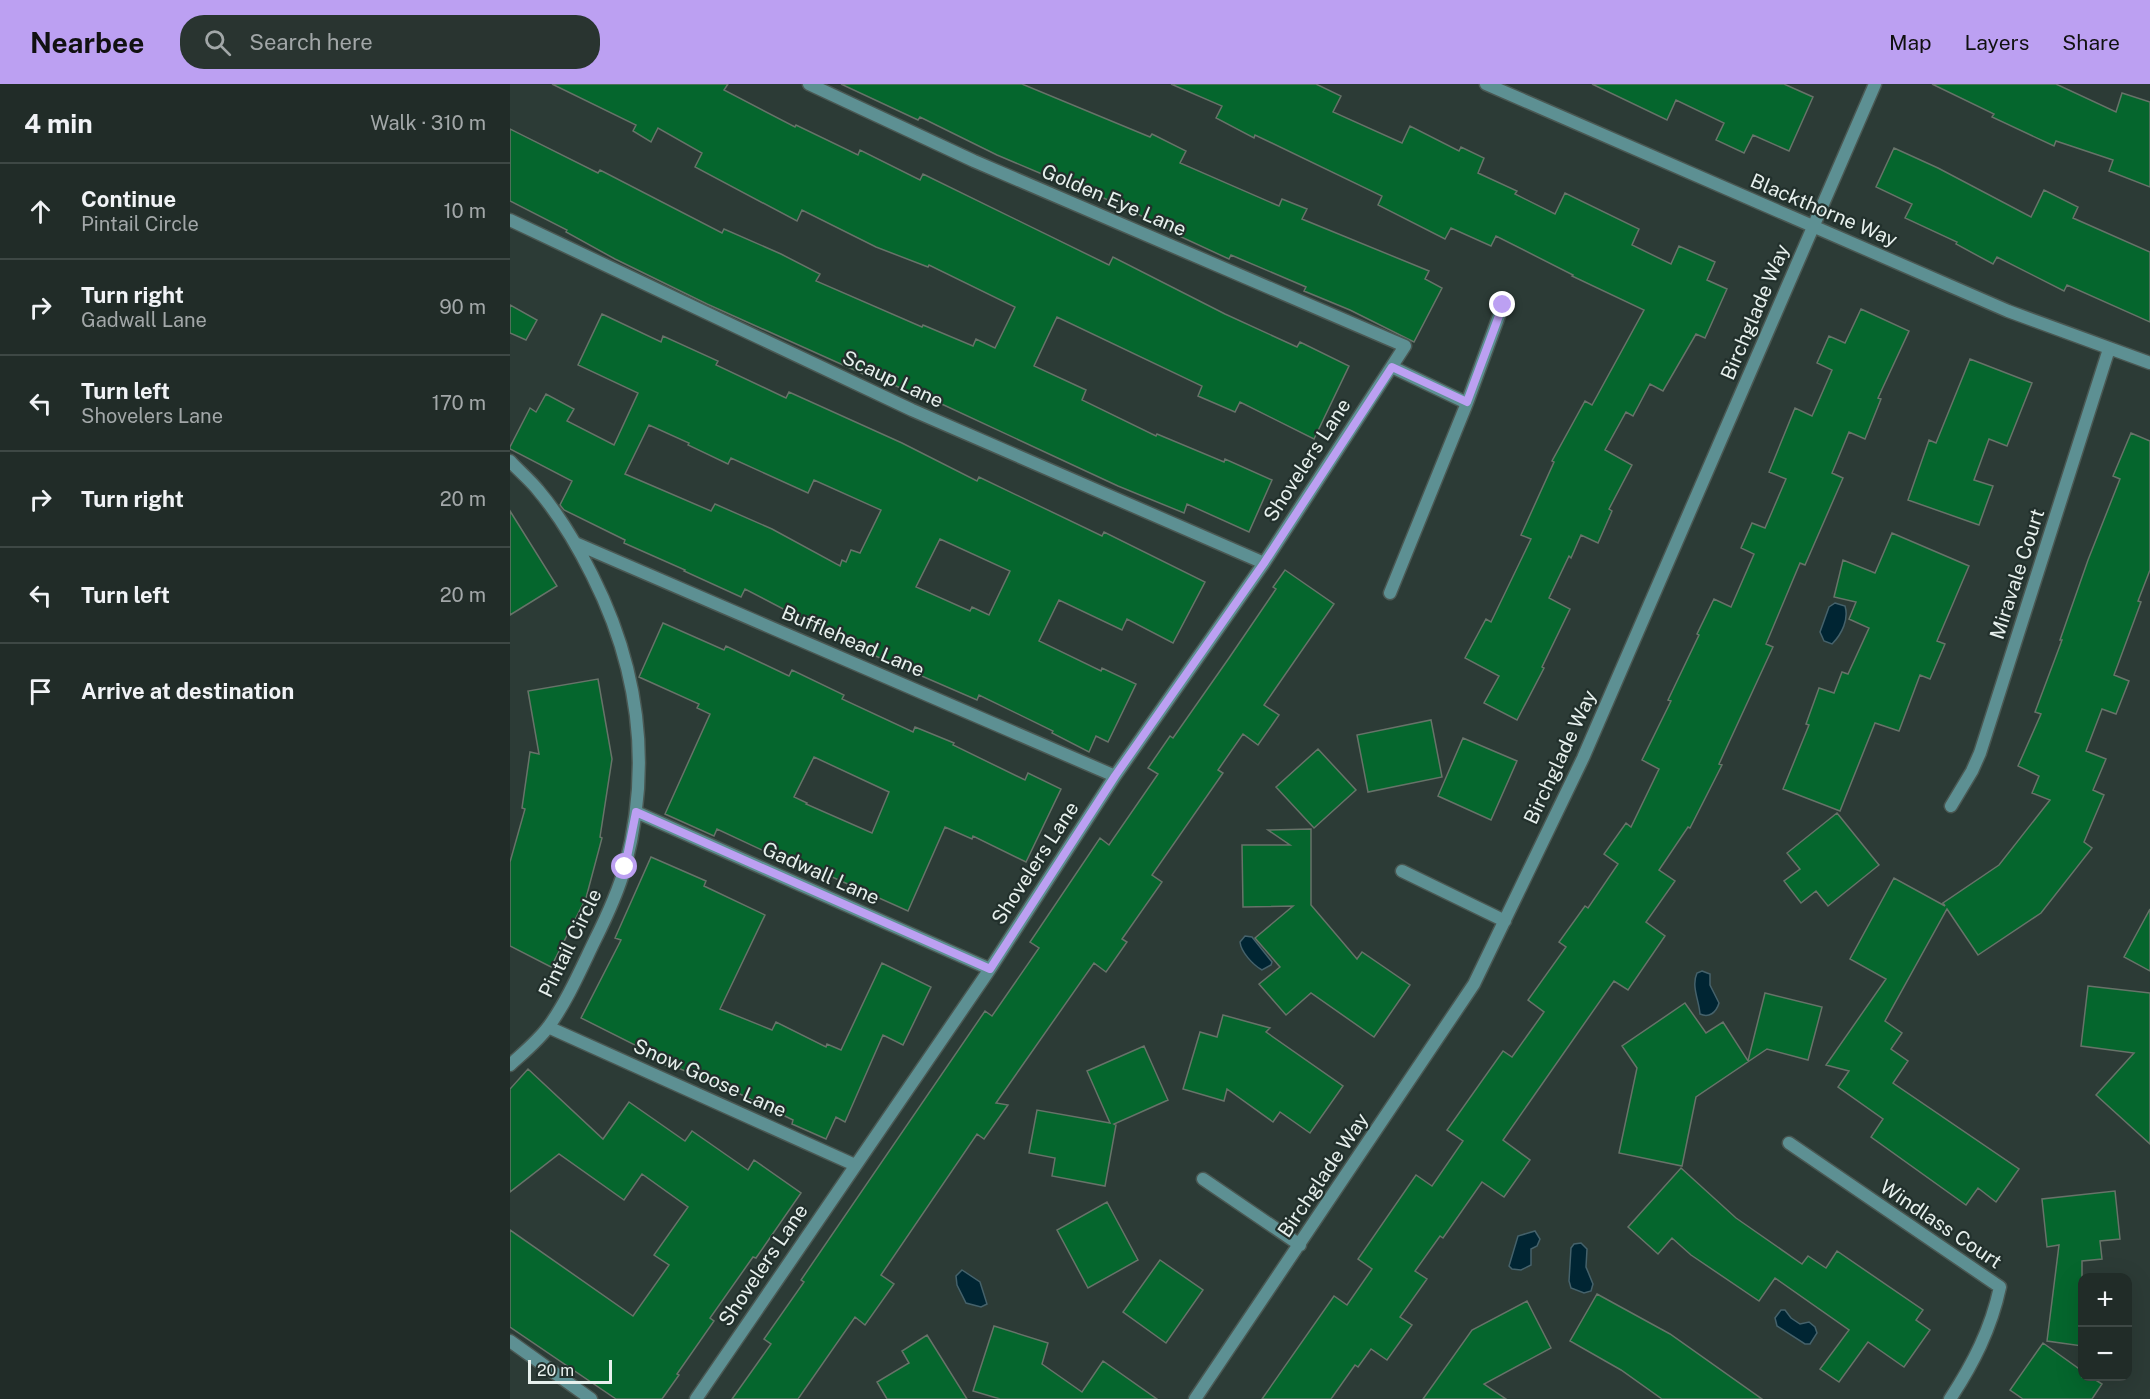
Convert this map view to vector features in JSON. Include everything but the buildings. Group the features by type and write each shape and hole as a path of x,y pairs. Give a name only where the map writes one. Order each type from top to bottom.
{"street":[{"name":"Golden Eye Lane","path":"809,84 974,161 1405,346"},
{"name":"Blackthorne Way","path":"1486,84 2008,311 2150,363"},
{"name":"Birchglade Way","path":"1195,1399 1474,984 1583,758 1875,84"},
{"name":"Scaup Lane","path":"510,220 912,410 1264,563"},
{"path":"1390,593 1467,402 1503,305"},
{"name":"Shovelers Lane","path":"696,1399 990,969 1115,776 1264,563 1405,346"},
{"name":"Miravale Court","path":"1951,806 1980,753 2109,349"},
{"path":"1392,367 1467,402"},
{"name":"Pintail Circle","path":"510,461 538,490 575,543 605,600 624,651 636,702 640,757 636,812 625,867 612,907 572,988 548,1027 510,1065"},
{"name":"Bufflehead Lane","path":"575,543 1115,776"},
{"name":"Gadwall Lane","path":"636,812 990,969"},
{"path":"1402,871 1505,921"},
{"name":"Snow Goose Lane","path":"548,1027 855,1165"},
{"name":"Windlass Court","path":"1789,1143 2000,1287 1982,1346 1950,1399"},
{"path":"1203,1179 1300,1245"},
{"path":"510,1341 591,1399"}],"water":[{"path":"1835,603 1845,606 1846,616 1842,631 1832,644 1824,641 1820,632 1829,607"},
{"path":"1245,936 1252,937 1272,962 1271,965 1262,970 1248,958 1240,942"},
{"path":"1702,971 1710,974 1710,985 1719,1003 1716,1010 1709,1015 1700,1014 1695,988 1697,973"},
{"path":"1535,1231 1540,1239 1537,1246 1531,1249 1531,1265 1521,1270 1512,1269 1509,1266 1518,1236"},
{"path":"1581,1243 1587,1249 1586,1267 1593,1284 1591,1291 1584,1293 1571,1288 1569,1281 1571,1248 1574,1244"},
{"path":"962,1270 980,1282 987,1304 981,1307 966,1303 957,1285 956,1276"},
{"path":"1781,1310 1785,1310 1800,1324 1809,1322 1815,1327 1817,1333 1810,1344 1805,1344 1777,1326 1775,1318"}],"route":[{"path":"625,867 636,812 990,969 1115,776 1264,563 1392,367 1467,402 1503,305"}]}
